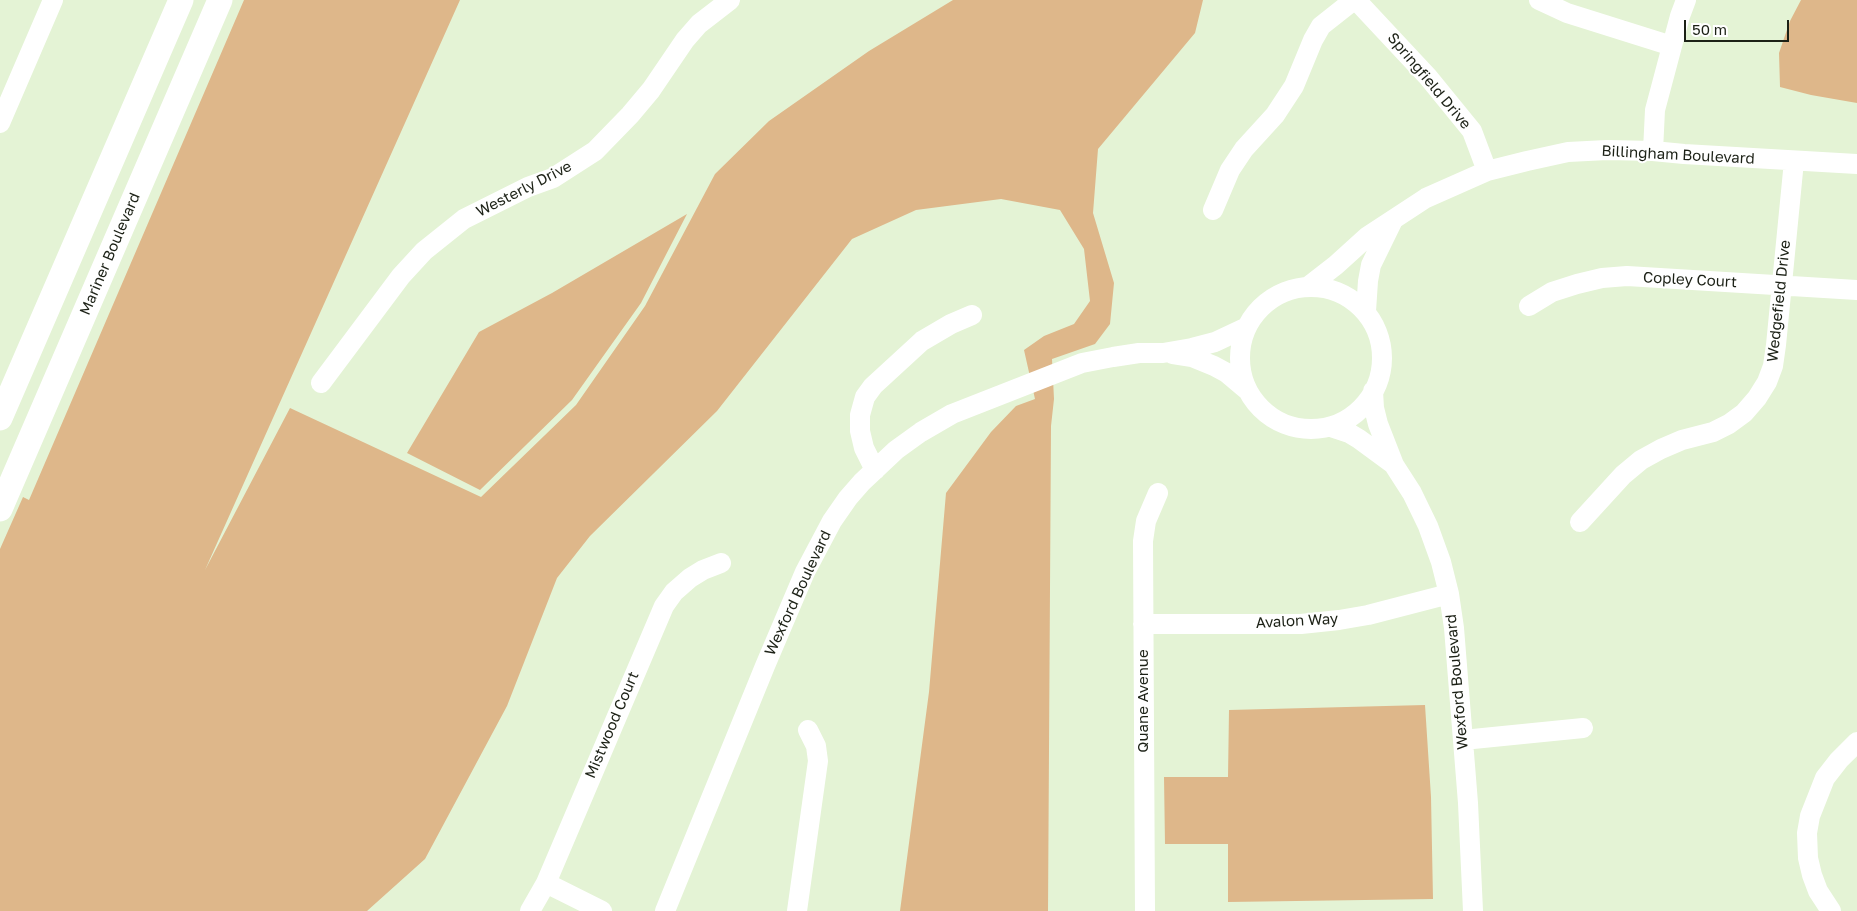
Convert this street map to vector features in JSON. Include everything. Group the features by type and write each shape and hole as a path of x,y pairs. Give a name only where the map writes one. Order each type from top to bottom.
{"main road":[{"path":"0,418 181,0"},
{"name":"Mariner Boulevard","path":"0,509 220,0"}],"street":[{"path":"0,123 53,0"},
{"path":"1213,210 1230,170 1244,149 1275,115 1294,86 1313,40 1321,26 1355,0"},
{"name":"Springfield Drive","path":"1355,0 1428,77 1472,131 1487,171"},
{"path":"1538,0 1567,14 1672,46"},
{"path":"1653,151 1655,110 1686,0"},
{"name":"Westerly Drive","path":"321,383 401,276 424,251 464,219 528,187 553,178 594,151 630,116 651,90 685,40 724,1"},
{"name":"Billingham Boulevard","path":"1309,286 1368,236 1426,198 1487,171 1568,152 1653,151 1857,164"},
{"name":"Wedgefield Drive","path":"1580,522 1623,475 1641,460 1682,440 1713,432 1729,424 1744,413 1758,398 1773,366 1794,161"},
{"path":"1366,311 1368,281 1372,265 1393,220"},
{"name":"Copley Court","path":"1529,306 1552,292 1577,284 1602,278 1627,276 1857,290"},
{"path":"1309,286 1340,292 1366,311 1378,336 1381,349 1378,378 1364,405 1346,420 1331,427 1315,430 1291,428 1276,422 1266,415 1246,389 1241,374 1241,343 1247,327 1256,313 1282,293 1309,286"},
{"path":"875,470 864,448 860,431 860,415 865,397 873,386 922,341 972,314"},
{"name":"Wexford Boulevard","path":"1164,353 1214,342 1247,327"},
{"name":"Wexford Boulevard","path":"665,911 805,572 832,521 848,498 896,450 920,432 952,414 1082,363 1139,353 1164,353 1192,357 1227,372 1246,389"},
{"name":"Wexford Boulevard","path":"1373,390 1374,408 1378,424 1394,465 1412,494 1428,526 1441,562 1449,594 1454,628 1468,803 1473,911"},
{"name":"Wexford Boulevard","path":"1331,427 1359,438 1394,465"},
{"name":"Quane Avenue","path":"1145,911 1143,541 1146,521 1158,493"},
{"name":"Mistwood Court","path":"530,911 546,883 664,606 674,592 690,578 703,570 721,563"},
{"name":"Avalon Way","path":"1143,624 1301,624 1368,615 1449,594"},
{"path":"1463,740 1583,728"},
{"path":"797,911 818,761 816,746 808,730"},
{"path":"1831,911 1818,891 1812,875 1808,858 1807,833 1810,816 1825,778 1857,742"},
{"path":"546,883 602,911"}],"shaded area":[{"path":"244,0 460,0 205,570 290,408 481,497 576,405 645,306 715,174 769,121 869,51 953,0 1203,0 1195,33 1098,149 1093,213 1114,283 1110,324 1095,344 1052,359 1054,399 1051,426 1048,911 900,911 929,692 946,493 991,432 1016,406 1035,399 1024,350 1044,336 1074,324 1090,301 1084,249 1060,210 1001,199 916,210 852,239 717,411 590,536 557,578 507,706 425,859 367,911 0,911 0,549 23,497 29,500"},
{"path":"1801,0 1857,0 1857,103 1811,95 1780,87 1779,53 1790,21"},
{"path":"687,214 641,303 572,400 480,490 407,453 479,332 552,293"},
{"path":"1425,705 1431,797 1433,899 1228,902 1228,844 1165,844 1164,777 1228,777 1229,710"}]}
